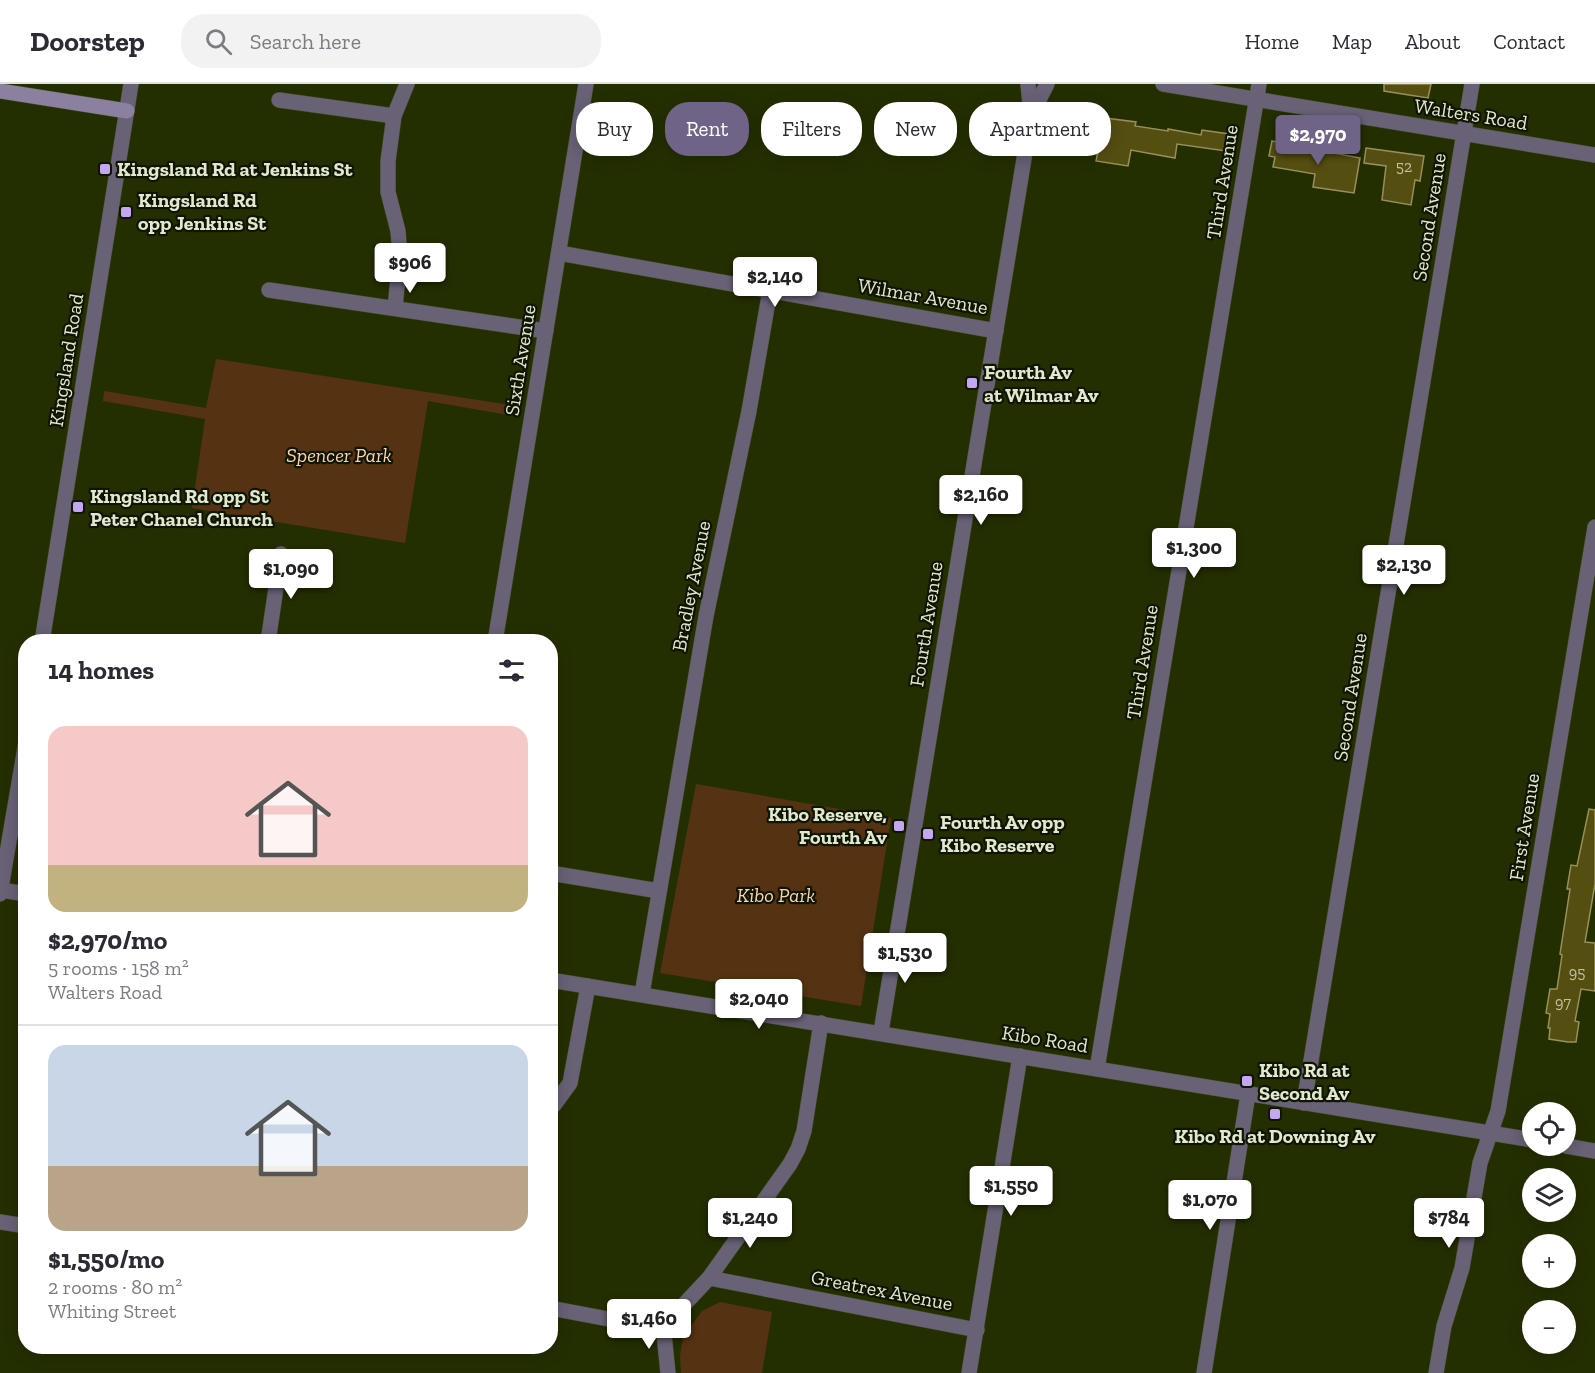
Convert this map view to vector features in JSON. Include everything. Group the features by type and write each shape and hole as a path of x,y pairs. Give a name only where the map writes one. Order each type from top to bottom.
{"street":[{"name":"Kingsland Road","path":"43,634 131,84"},
{"path":"395,308 400,257 398,231 388,192 389,149 394,116 407,84"},
{"name":"Sixth Avenue","path":"496,634 586,84"},
{"name":"Fourth Avenue","path":"1028,84 1030,102"},
{"name":"Fourth Avenue","path":"1038,102 1047,84"},
{"name":"Walters Road","path":"1163,84 1258,92 1464,134 1595,155"},
{"name":"Second Avenue","path":"1304,1103 1472,84"},
{"path":"0,91 127,111"},
{"name":"Third Avenue","path":"1096,1069 1258,92"},
{"path":"279,100 394,116"},
{"name":"Fourth Avenue","path":"881,1032 1024,156"},
{"name":"Wilmar Avenue","path":"558,253 996,331"},
{"path":"268,290 546,331"},
{"name":"Bradley Avenue","path":"642,994 706,616 753,391 770,290"},
{"name":"First Avenue","path":"1436,1373 1444,1326 1462,1268 1480,1163 1498,1111 1595,527"},
{"path":"269,634 281,554"},
{"path":"18,788 0,892 18,893"},
{"path":"558,874 659,891"},
{"name":"Kibo Road","path":"558,981 881,1032 1522,1138"},
{"path":"558,1100 570,1083 588,986"},
{"path":"558,1310 635,1324 663,1324 709,1278 790,1164 798,1149 804,1131 821,1023"},
{"path":"969,1373 1020,1056"},
{"path":"1204,1373 1248,1094"},
{"path":"1576,1148 1595,1151"},
{"path":"0,1222 18,1225"},
{"name":"Greatrex Avenue","path":"709,1278 977,1330"},
{"path":"663,1324 668,1373"}],"green space":[{"name":"Spencer Park","path":"216,359 510,405 508,415 428,401 405,543 192,508 205,419 103,401 104,391 206,408"},
{"name":"Kibo Park","path":"696,784 891,818 861,1006 660,973"},
{"path":"720,1302 772,1312 762,1373 681,1373 680,1356 683,1337 702,1311"}],"building":[{"path":"1384,84 1431,84 1428,98 1384,91"},
{"path":"1111,119 1136,122 1135,126 1168,131 1168,129 1201,135 1202,130 1229,134 1226,151 1177,144 1175,158 1131,150 1128,166 1096,161 1097,156 1111,156"},
{"path":"1272,141 1360,158 1354,193 1313,187 1315,174 1273,167 1275,157 1269,156"},
{"path":"1366,148 1424,156 1420,181 1415,180 1411,205 1382,200 1386,166 1364,163"},
{"path":"1589,809 1595,810 1595,884 1585,942 1595,943 1595,991 1581,989 1575,1021 1579,1022 1576,1042 1568,1042 1549,1039 1550,1014 1546,1013 1550,989 1557,989 1571,865 1577,866"}],"place":[{"name":"Kingsland Rd at Jenkins St","path":"105,169"},
{"name":"Kingsland Rd opp Jenkins St","path":"126,212"},
{"name":"Fourth Av at Wilmar Av","path":"972,383"},
{"name":"Kingsland Rd opp St Peter Chanel Church","path":"78,507"},
{"name":"Kibo Reserve, Fourth Av","path":"899,826"},
{"name":"Fourth Av opp Kibo Reserve","path":"928,834"},
{"name":"Kibo Rd at Second Av","path":"1247,1081"},
{"name":"Kibo Rd at Downing Av","path":"1275,1114"}]}
